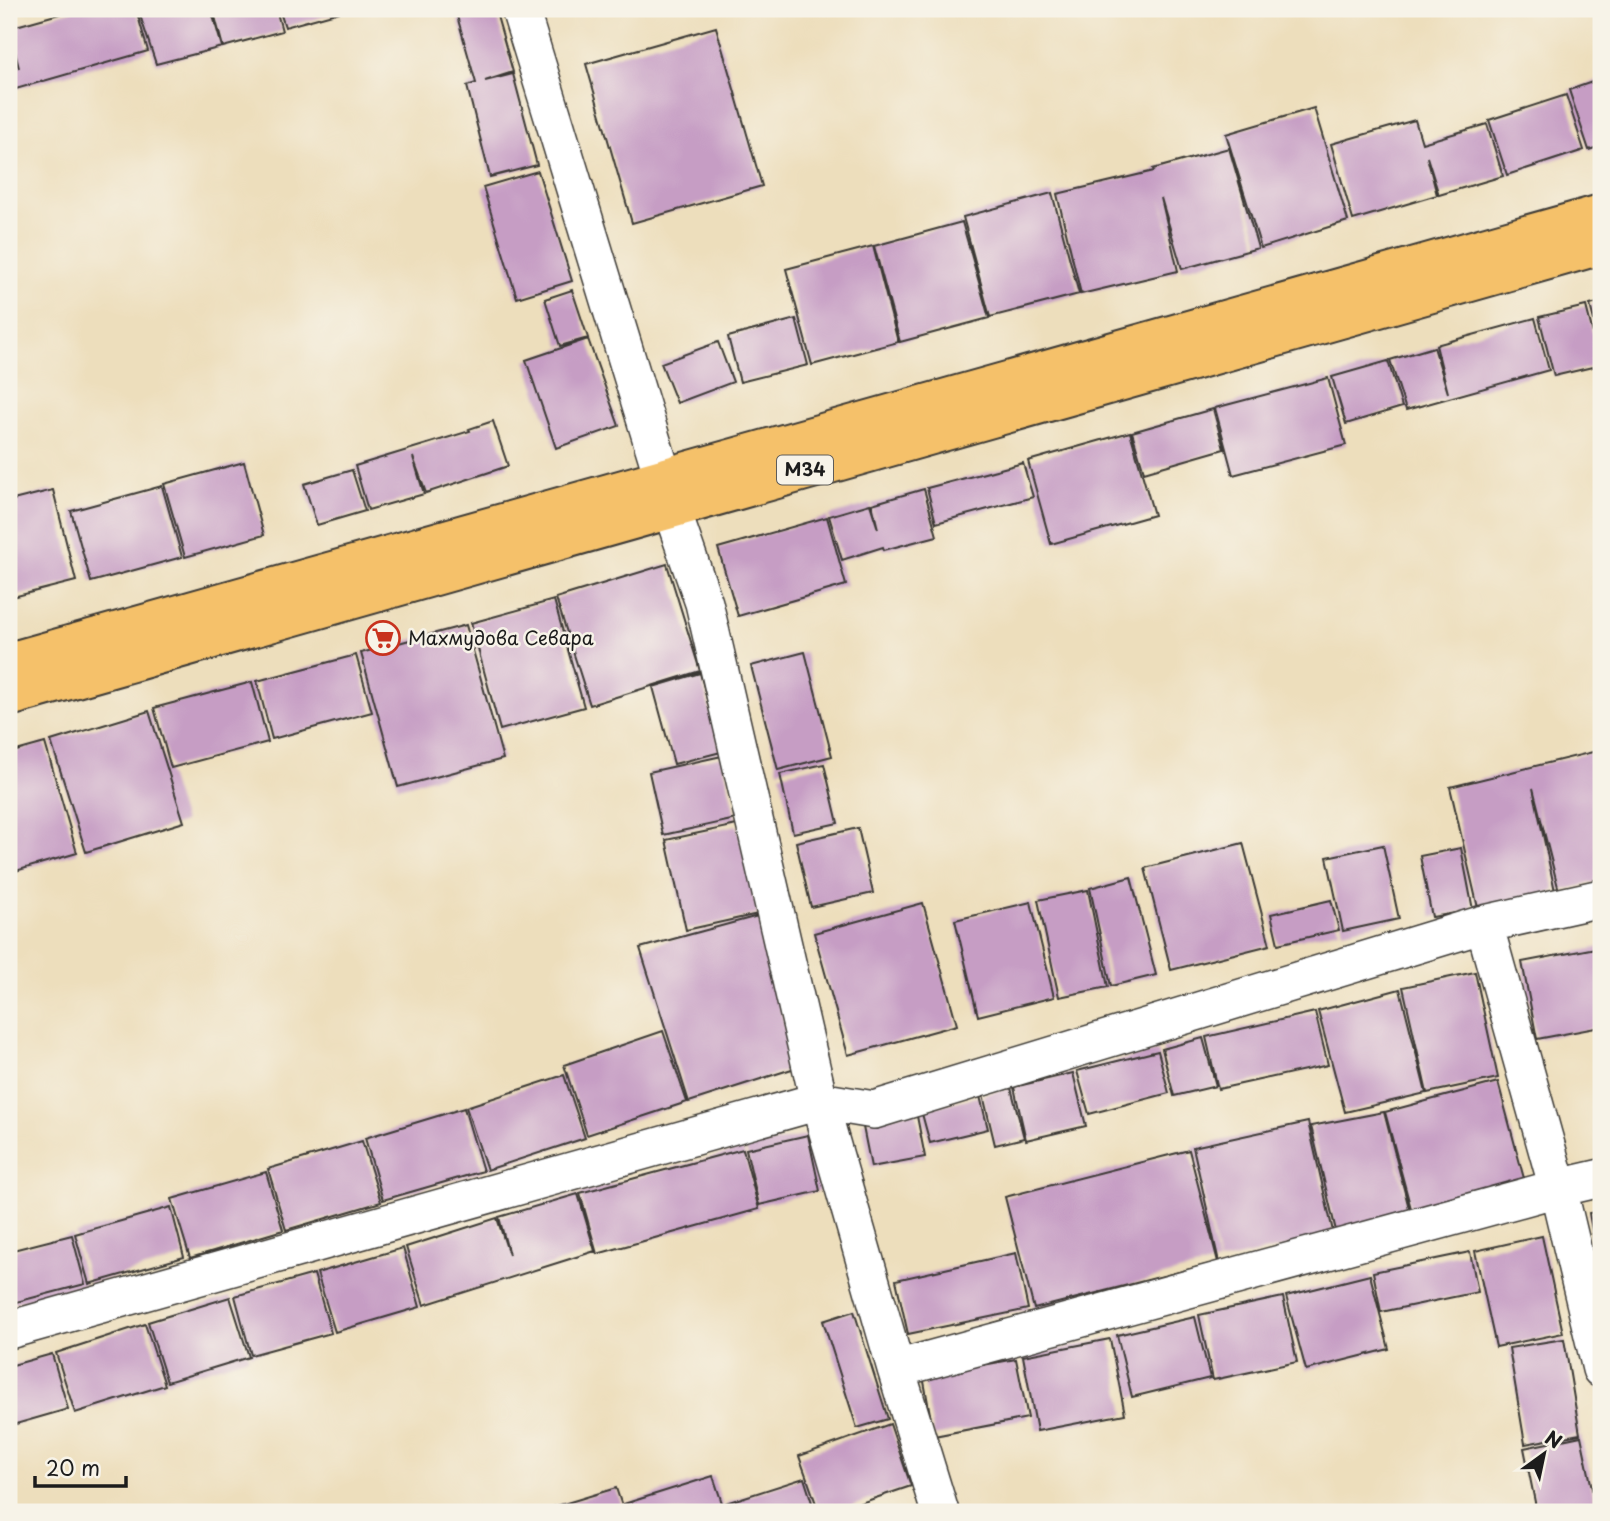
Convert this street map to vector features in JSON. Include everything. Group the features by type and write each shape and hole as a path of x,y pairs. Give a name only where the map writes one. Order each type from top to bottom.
{"main road":[{"name":"M34","path":"9,697 667,493 1601,214"},
{"name":"M34","path":"9,662 667,493 1601,245"}],"street":[{"path":"520,9 667,493 704,603 819,1101 896,1369 928,1509"},
{"path":"9,1330 819,1101 874,1110 1484,924 1601,898"},
{"path":"1484,924 1558,1188 1601,1369"},
{"path":"896,1369 1601,1178"}],"building":[{"path":"77,9 136,9 148,51 9,91 9,40 19,68 9,28"},
{"path":"138,9 211,9 222,47 156,64"},
{"path":"213,9 276,9 282,31 223,47"},
{"path":"279,9 347,9 347,10 285,27"},
{"path":"455,9 495,9 513,72 485,81 513,74 537,165 490,177 467,86 476,83"},
{"path":"716,27 762,186 632,223 586,64"},
{"path":"1601,79 1601,146 1589,150 1569,90"},
{"path":"1566,95 1584,150 1507,175 1489,120"},
{"path":"1314,108 1348,221 1261,248 1226,134"},
{"path":"1415,120 1422,143 1487,124 1503,176 1439,195 1427,157 1437,195 1353,220 1331,144"},
{"path":"1229,148 1258,248 1182,269 1161,198 1178,271 1081,294 1057,194 1154,171 1153,169"},
{"path":"538,171 572,281 517,298 483,187"},
{"path":"1052,193 1079,294 990,317 963,217"},
{"path":"962,222 989,318 900,342 874,246"},
{"path":"873,246 898,342 812,365 786,269"},
{"path":"572,290 588,338 560,346 545,299"},
{"path":"1601,302 1601,343 1600,343 1590,305"},
{"path":"1586,306 1601,365 1554,376 1539,317"},
{"path":"1535,318 1549,370 1406,410 1390,360 1434,347 1448,393 1436,345"},
{"path":"796,319 808,365 740,382 728,337"},
{"path":"588,339 619,426 556,448 526,360"},
{"path":"718,342 733,382 677,403 661,363"},
{"path":"1388,361 1402,407 1346,424 1332,377"},
{"path":"1328,378 1346,445 1233,475 1215,408"},
{"path":"1213,409 1224,449 1144,472 1132,432"},
{"path":"493,421 508,466 426,493 413,457 424,494 368,510 355,466 470,431 469,429"},
{"path":"1130,432 1154,515 1051,544 1028,461"},
{"path":"244,462 264,535 185,557 164,484"},
{"path":"1023,463 1033,497 936,523 927,488"},
{"path":"352,470 365,511 317,525 304,484"},
{"path":"162,486 182,557 91,582 71,511"},
{"path":"924,489 937,536 884,550 883,547 842,560 829,516 870,504 878,529 872,504"},
{"path":"53,490 76,581 9,598 9,501"},
{"path":"827,517 846,585 738,616 718,548"},
{"path":"667,564 700,671 590,705 556,598"},
{"path":"554,600 584,707 500,730 471,623"},
{"path":"466,625 503,759 398,787 361,653"},
{"path":"805,652 832,756 778,770 751,666"},
{"path":"356,655 372,712 272,739 257,681"},
{"path":"700,673 721,752 674,764 653,687"},
{"path":"252,682 268,742 171,768 154,708"},
{"path":"149,711 184,822 86,852 51,741"},
{"path":"45,743 77,853 9,873 9,753"},
{"path":"1601,750 1601,881 1559,891 1533,788 1555,891 1478,908 1450,787"},
{"path":"722,756 736,819 663,835 649,772"},
{"path":"824,764 838,823 793,833 780,774"},
{"path":"737,825 758,914 686,930 666,840"},
{"path":"858,828 873,893 811,907 796,842"},
{"path":"1243,843 1270,945 1171,970 1145,868"},
{"path":"1383,845 1399,919 1343,931 1327,857"},
{"path":"1461,848 1473,910 1432,917 1420,856"},
{"path":"1131,877 1156,975 1111,986 1090,888"},
{"path":"1088,890 1108,987 1059,997 1038,900"},
{"path":"1331,900 1339,930 1278,944 1271,914"},
{"path":"1031,902 1054,997 978,1016 955,920"},
{"path":"923,903 957,1025 848,1055 814,933"},
{"path":"758,916 795,1068 689,1102 640,948"},
{"path":"1601,947 1601,1027 1537,1039 1522,962"},
{"path":"1475,972 1498,1078 1427,1093 1403,987"},
{"path":"1400,989 1426,1093 1345,1112 1318,1011"},
{"path":"1315,1012 1328,1065 1218,1089 1206,1037"},
{"path":"663,1031 687,1102 587,1135 564,1065"},
{"path":"1203,1038 1216,1086 1174,1096 1162,1049"},
{"path":"1158,1051 1169,1093 1089,1114 1077,1071"},
{"path":"1073,1073 1086,1126 1026,1140 1014,1087"},
{"path":"564,1075 585,1138 487,1170 466,1107"},
{"path":"1498,1082 1526,1186 1413,1216 1385,1112"},
{"path":"1011,1088 1024,1138 995,1145 983,1095"},
{"path":"980,1096 988,1129 930,1143 921,1110"},
{"path":"464,1108 483,1171 383,1200 365,1138"},
{"path":"916,1111 925,1157 871,1167 862,1122"},
{"path":"1384,1112 1411,1216 1337,1235 1311,1126"},
{"path":"1308,1122 1334,1236 1219,1262 1193,1147"},
{"path":"808,1135 820,1191 759,1205 746,1149"},
{"path":"362,1141 381,1202 286,1230 268,1169"},
{"path":"743,1149 759,1209 597,1254 580,1193"},
{"path":"1189,1150 1218,1262 1034,1309 1005,1197"},
{"path":"266,1172 283,1230 190,1258 172,1199"},
{"path":"578,1194 595,1251 424,1305 406,1247 497,1218 509,1255 499,1217"},
{"path":"171,1207 184,1257 89,1284 75,1234"},
{"path":"1601,1211 1601,1275 1600,1275 1589,1213"},
{"path":"72,1235 85,1284 9,1304 9,1251"},
{"path":"1542,1236 1563,1333 1496,1347 1475,1251"},
{"path":"403,1248 420,1307 335,1332 317,1273"},
{"path":"1470,1252 1478,1292 1381,1312 1373,1272"},
{"path":"1016,1253 1028,1309 908,1334 896,1280"},
{"path":"314,1274 331,1333 251,1355 235,1296"},
{"path":"1370,1275 1389,1349 1306,1370 1286,1296"},
{"path":"230,1297 249,1357 167,1382 148,1322"},
{"path":"1283,1297 1297,1362 1213,1380 1199,1315"},
{"path":"854,1311 888,1419 857,1428 823,1321"},
{"path":"1195,1317 1210,1378 1132,1397 1117,1335"},
{"path":"145,1324 165,1385 75,1413 56,1353"},
{"path":"1110,1339 1125,1414 1037,1431 1023,1356"},
{"path":"1564,1339 1580,1434 1525,1444 1509,1348"},
{"path":"52,1354 68,1409 9,1426 9,1366"},
{"path":"1016,1359 1028,1418 934,1436 923,1376"},
{"path":"890,1424 911,1486 834,1512 819,1512 799,1456"},
{"path":"1581,1436 1597,1512 1537,1512 1524,1448"},
{"path":"713,1476 725,1512 627,1512 624,1504"},
{"path":"804,1478 815,1512 729,1512 726,1503"},
{"path":"616,1488 624,1512 537,1512"}],"place":[{"name":"Махмудова Севара","path":"383,638"}]}
